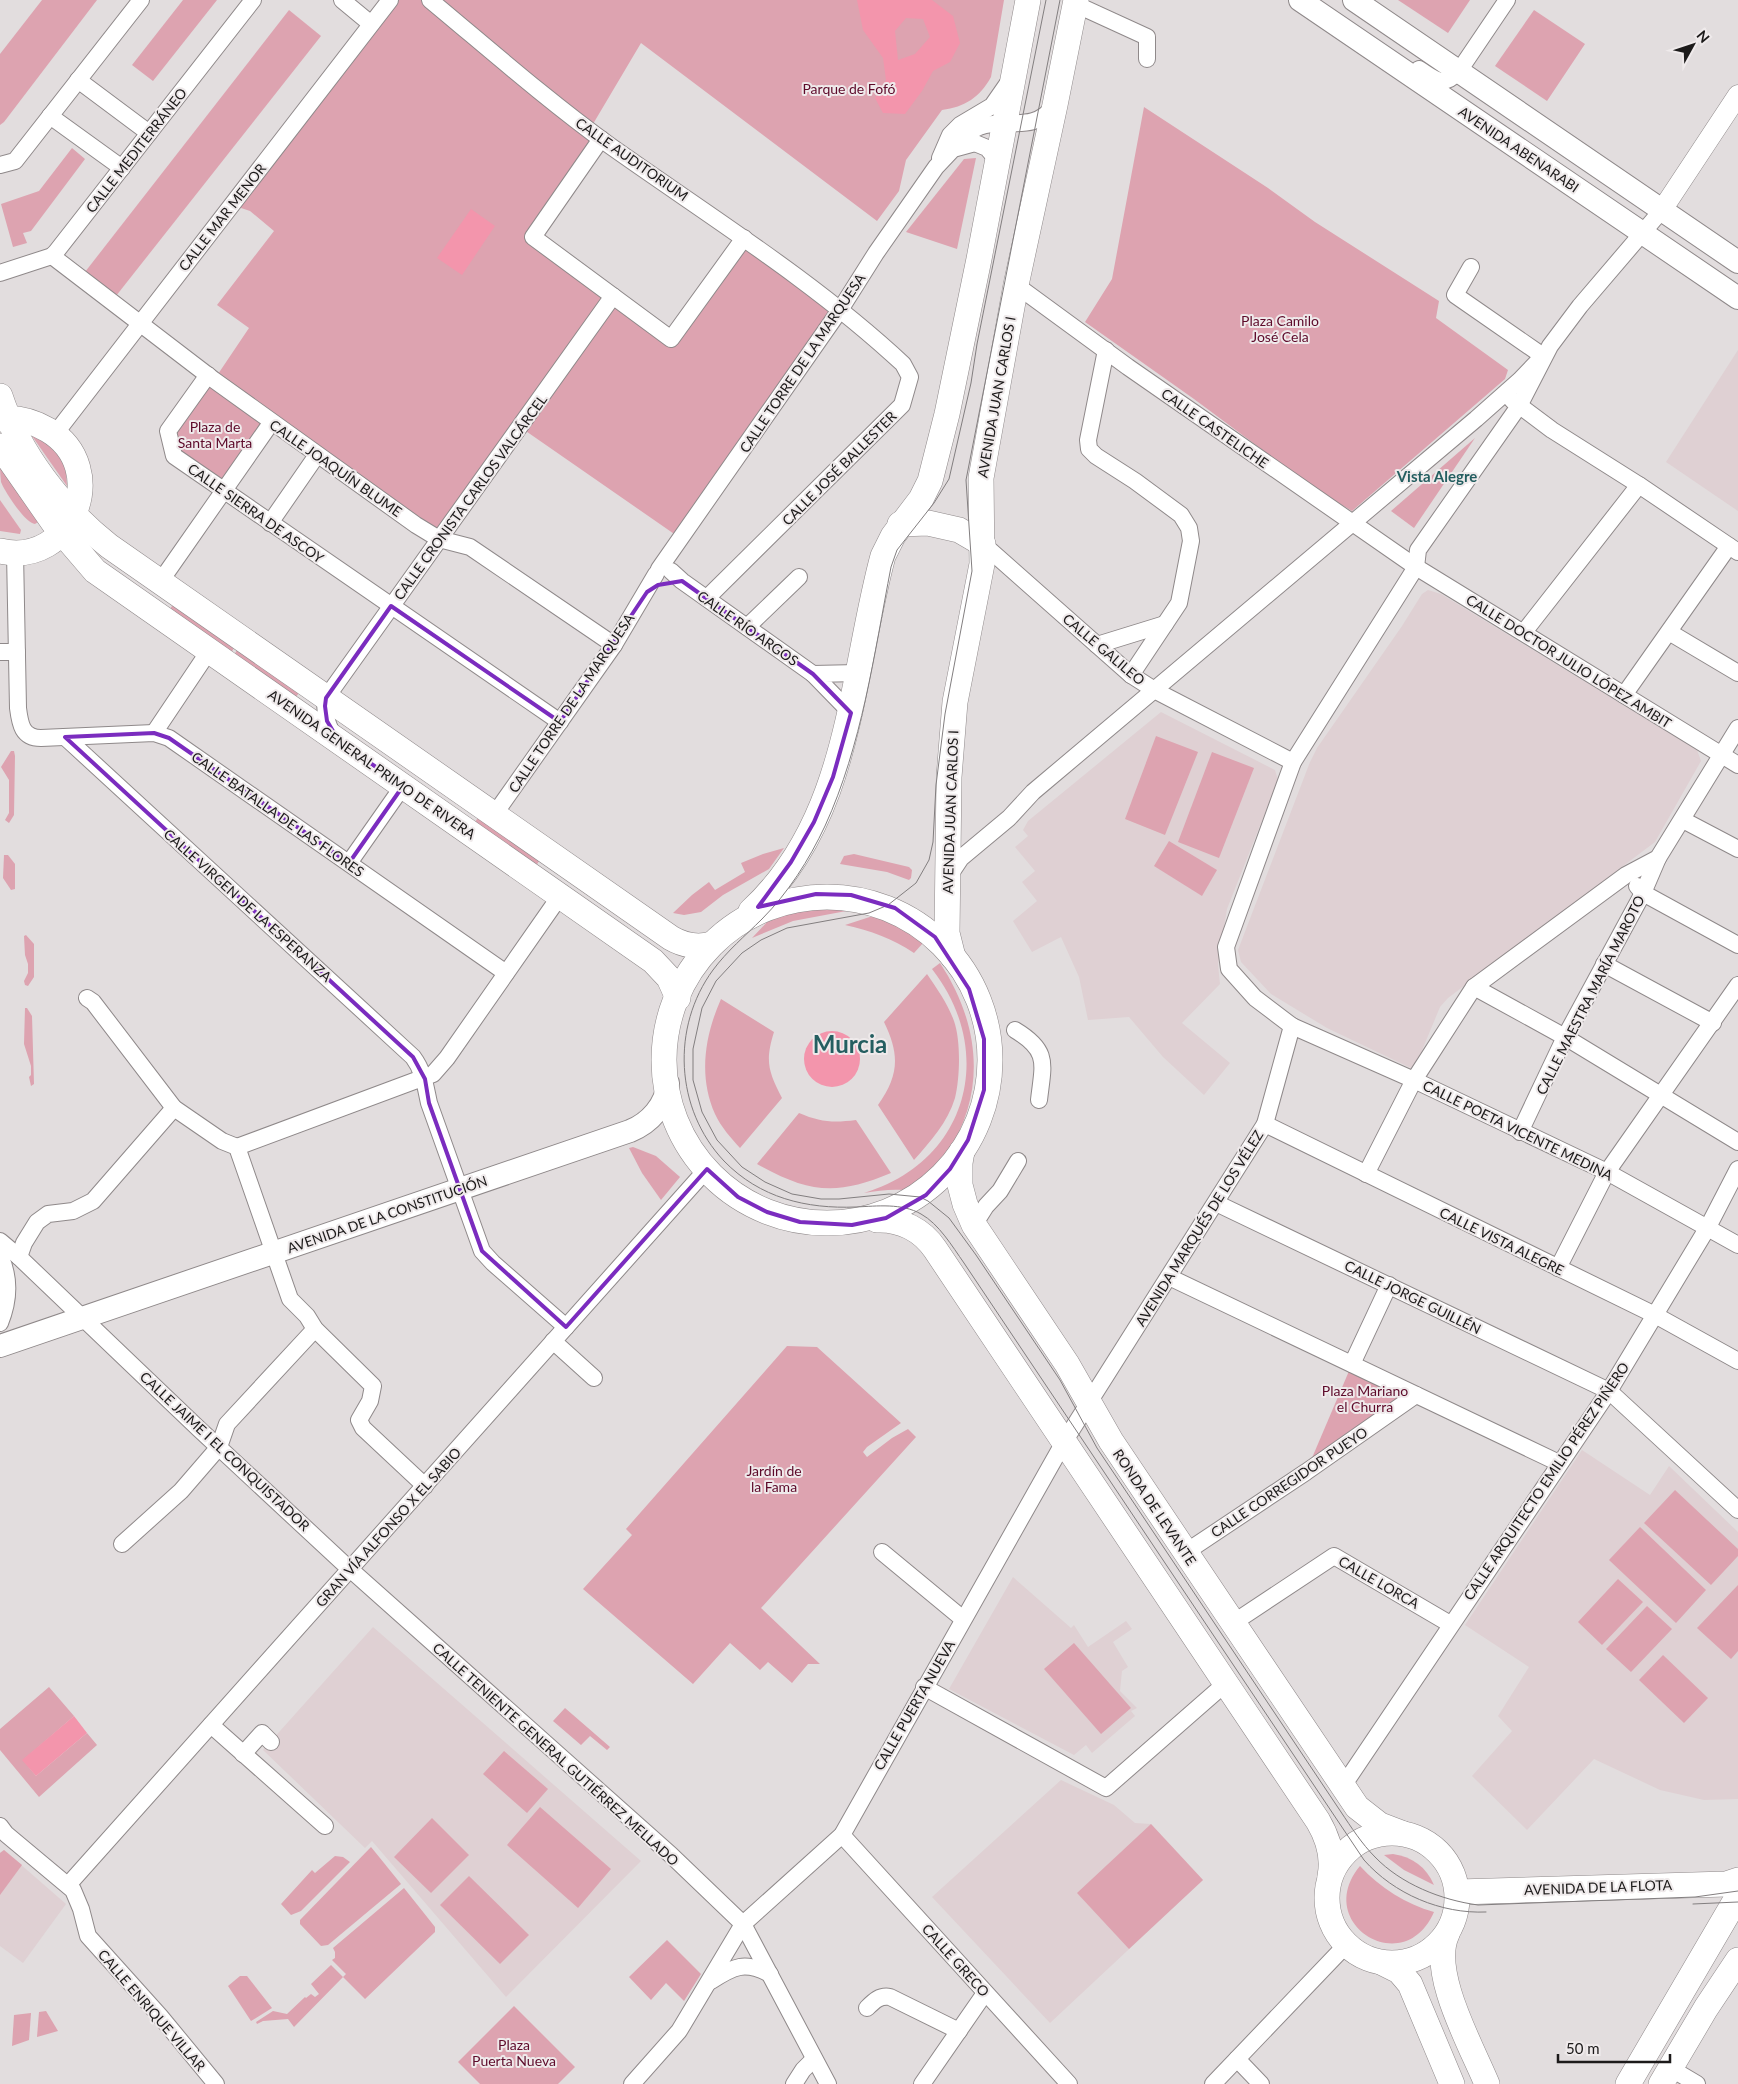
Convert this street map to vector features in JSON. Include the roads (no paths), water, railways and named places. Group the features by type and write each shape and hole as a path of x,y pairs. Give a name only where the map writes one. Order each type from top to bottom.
{"main road":[{"path":"741,920 770,906 800,896 834,894 868,898 895,908 924,927 943,947 961,974 976,1005 981,1022 986,1056 984,1090 975,1124 963,1150 950,1169 926,1196 906,1208 877,1220 852,1225 826,1225 784,1218 767,1212 738,1197 707,1169 679,1124 673,1108 668,1082 667,1039 678,998 689,974 712,944 741,920 776,884 806,837 833,777 851,714 883,556 900,524 921,499 930,481 947,414 1028,0"},
{"name":"AVENIDA ABENARABI","path":"1300,0 1530,157 1652,222 1738,262"},
{"name":"AVENIDA ABENARABI","path":"1354,0 1458,71 1652,222 1738,298"},
{"name":"AVENIDA JUAN CARLOS I","path":"961,974 948,939 949,777 955,702 982,564 981,478 1016,285 1075,2"},
{"path":"2,411 33,422 54,434 72,454 79,472 80,497 67,524 50,543 42,547 27,552 8,552"},
{"path":"2,411 67,524"},
{"path":"0,446 67,524"},
{"path":"900,524 928,523 959,530 983,544"},
{"name":"AVENIDA GENERAL PRIMO DE RIVERA","path":"67,524 113,549 675,940 695,946 712,944"},
{"name":"AVENIDA GENERAL PRIMO DE RIVERA","path":"67,524 90,566 101,575 659,966 672,983 678,998"},
{"name":"AVENIDA DE LA CONSTITUCIÓN","path":"0,1346 640,1127 652,1117 658,1108 665,1095 668,1082"},
{"name":"RONDA DE LEVANTE","path":"963,1150 960,1163 960,1185 965,1204 974,1225 1067,1364 1112,1441 1343,1786 1365,1815 1380,1825 1401,1833"},
{"path":"877,1220 889,1221 909,1227 923,1234 930,1242 1324,1830 1331,1855 1327,1899 1329,1916 1336,1932 1346,1945 1360,1955 1399,1971 1410,1984 1452,2083"},
{"path":"1330,1876 1343,1854 1361,1841 1385,1833 1401,1833 1424,1841 1439,1852 1450,1868 1458,1892 1455,1918 1447,1934 1442,1955 1445,1981 1487,2084"},
{"name":"AVENIDA DE LA FLOTA","path":"1458,1892 1726,1884 1738,1880"},
{"path":"1628,2084 1738,1896"},
{"path":"1383,1963 1399,1964 1421,1957 1435,1948 1447,1934"},
{"path":"1665,2076 1706,2008 1738,1960"}],"street":[{"path":"0,165 15,161 141,0"},
{"name":"CALLE MEDITERRÁNEO","path":"52,256 253,0"},
{"path":"342,0 371,24"},
{"name":"CALLE MAR MENOR","path":"54,434 390,0"},
{"name":"CALLE AUDITORIUM","path":"430,0 601,139 744,238 840,310"},
{"path":"1331,21 1362,32 1436,80 1448,81 1458,71 1507,0"},
{"path":"1075,2 1147,37 1147,59"},
{"name":"CALLE TORRE DE LA MARQUESA","path":"936,168 950,135 960,125 992,106 1005,88 1015,68"},
{"path":"78,80 149,133"},
{"path":"948,878 961,858 1009,818 1033,792 1156,691 1505,394 1543,356 1580,306 1652,222 1738,95"},
{"name":"CALLE TORRE DE LA MARQUESA","path":"494,815 614,645 628,618 647,592 667,574 680,538 840,310 876,253 936,168 953,149 977,128 994,124 1037,121 1049,113 1055,105"},
{"path":"50,116 122,168"},
{"path":"601,139 533,236 672,339 744,238"},
{"path":"953,149 970,143 982,144 993,153 998,161"},
{"path":"1652,222 1664,225 1738,273"},
{"path":"0,273 52,256"},
{"name":"CALLE JOAQUÍN BLUME","path":"52,256 271,423 416,525 439,539 470,547 614,645"},
{"path":"1471,267 1455,295 1543,356"},
{"name":"CALLE CASTELICHE","path":"1016,285 1416,567"},
{"name":"CALLE CRONISTA CARLOS VALCÁRCEL","path":"326,698 613,296"},
{"name":"CALLE JOSÉ BALLESTER","path":"706,598 902,405 910,377 903,364 840,310"},
{"path":"1106,350 1088,440 1090,449 1096,456 1135,481 1181,515 1190,528 1191,541 1180,603 1131,675"},
{"path":"1292,1026 1255,998 1230,968 1226,948 1293,762 1416,567 1418,550 1519,406 1543,356"},
{"name":"CALLE SIERRA DE ASCOY","path":"208,375 168,432 174,456 560,722"},
{"path":"1505,394 1552,430 1639,485 1733,549 1669,632 1624,695"},
{"path":"160,582 271,423"},
{"path":"270,523 317,455"},
{"path":"1524,632 1639,485"},
{"name":"CALLE GALILEO","path":"983,544 1131,675 1156,691 1293,762"},
{"path":"0,652 17,652 8,552"},
{"name":"CALLE DOCTOR JULIO LÓPEZ AMBIT","path":"1416,567 1738,765"},
{"name":"CALLE RÍO ARGOS","path":"667,574 706,598 813,674 851,714"},
{"path":"747,627 800,577"},
{"path":"1097,645 1165,624"},
{"path":"1669,632 1738,673"},
{"path":"154,733 210,651"},
{"name":"CALLE BATALLA DE LAS FLORES","path":"17,652 19,718 26,734 35,738 154,733 169,738 506,973"},
{"name":"CALLE RÍO ARGOS","path":"813,674 858,673"},
{"path":"326,698 327,721 339,742"},
{"name":"CALLE MAESTRA MARÍA MAROTO","path":"1520,1132 1566,1037 1643,893 1658,858 1738,728"},
{"name":"CALLE VIRGEN DE LA ESPERANZA","path":"65,737 412,1057 420,1066 425,1079"},
{"path":"349,863 403,786"},
{"path":"1683,820 1738,849"},
{"path":"1366,1174 1414,1080 1474,987 1626,875 1658,858"},
{"path":"1626,875 1643,893 1738,945"},
{"path":"87,998 93,1002 174,1108 222,1141 237,1147 425,1079 440,1068 560,896"},
{"path":"1604,964 1713,1023"},
{"path":"1558,1268 1607,1172 1738,985"},
{"path":"1474,987 1566,1037 1738,1142"},
{"name":"CALLE POETA VICENTE MEDINA","path":"1292,1026 1414,1080 1607,1172 1738,1245"},
{"name":"AVENIDA MARQUÉS DE LOS VÉLEZ","path":"1088,1402 1265,1124 1292,1026"},
{"path":"1015,1030 1036,1045 1041,1055 1039,1100"},
{"path":"425,1079 429,1103 484,1254 566,1327"},
{"path":"0,1323 5,1308 8,1288 5,1252 24,1243 36,1222 48,1214 73,1211 93,1201 174,1108"},
{"name":"CALLE VISTA ALEGRE","path":"1265,1124 1655,1315 1738,1361"},
{"path":"237,1147 288,1295 307,1316 315,1329 373,1386 370,1400 359,1420 363,1428 425,1486"},
{"path":"974,1225 986,1206 1000,1191 1018,1161"},
{"name":"GRAN VÍA ALFONSO X EL SABIO","path":"68,1885 707,1169"},
{"name":"CALLE ARQUITECTO EMILIO PÉREZ PIÑERO","path":"1343,1786 1450,1624 1609,1391 1708,1227 1738,1169"},
{"name":"CALLE JORGE GUILLÉN","path":"1216,1203 1609,1391 1738,1510"},
{"name":"CALLE JAIME I EL CONQUISTADOR","path":"5,1252 82,1317 218,1447 368,1585"},
{"path":"1169,1277 1559,1463"},
{"path":"1352,1364 1389,1285"},
{"path":"122,1544 171,1501 218,1447 227,1424 315,1329"},
{"path":"554,1341 594,1378"},
{"name":"CALLE CORREGIDOR PUEYO","path":"1186,1552 1306,1472 1416,1395"},
{"name":"CALLE PUERTA NUEVA","path":"634,2083 679,2031 743,1924 842,1835 924,1687 1088,1402"},
{"path":"882,1552 963,1619"},
{"name":"CALLE LORCA","path":"1233,1623 1334,1556 1450,1624"},
{"name":"CALLE TENIENTE GENERAL GUTIÉRREZ MELLADO","path":"368,1585 671,1855 743,1924 828,2084"},
{"path":"924,1687 1106,1788 1226,1683"},
{"path":"211,1725 325,1826"},
{"path":"243,1754 262,1733 271,1742"},
{"path":"2,1833 68,1885"},
{"name":"CALLE GRECO","path":"842,1835 1070,2084"},
{"name":"CALLE ENRIQUE VILLAR","path":"68,1885 76,1896 88,1936 160,2016 216,2084"},
{"path":"1213,2084 1346,1945"},
{"name":"CALLE PUERTA NUEVA","path":"708,1983 724,1972 738,1967 750,1966 770,1974"},
{"path":"922,2084 985,1993"},
{"path":"867,2008 880,1997 890,1997 959,2031"},
{"path":"794,2084 803,2070 814,2059"},
{"path":"1237,2059 1261,2084"},
{"path":"1665,2076 1697,2084"}],"tram line":[{"path":"1046,0 977,344 971,383 949,479 934,503 897,550 891,567 858,732 849,764 825,826 805,864 789,887 772,909 718,963 699,992 690,1017 685,1042 684,1067 688,1093 696,1117 708,1140 724,1161 738,1174 768,1192 785,1199 819,1206 889,1206 906,1208 914,1210 934,1223 964,1263 1364,1860 1389,1883 1419,1900 1452,1910 1486,1912"},
{"path":"1060,0 966,480 972,571 945,714 936,785 933,842 929,860 916,883 888,905 869,913 787,928 761,940 742,953 716,981 702,1008 693,1049 693,1080 702,1112 717,1140 742,1167 765,1182 792,1194 821,1199 889,1194 920,1197 949,1218 1060,1380 1097,1448 1349,1824 1366,1847 1385,1867 1409,1883 1436,1895 1478,1905 1695,1897 1738,1891"},
{"path":"1693,1904 1738,1902"}],"district":[{"name":"Vista Alegre","path":"1437,476"},
{"name":"Murcia","path":"850,1043"}],"park label":[{"name":"Parque de Fofó","path":"849,88"},
{"name":"Plaza Camilo José Cela","path":"1280,328"},
{"name":"Plaza de Santa Marta","path":"215,434"},
{"name":"Plaza Mariano el Churra","path":"1365,1398"},
{"name":"Jardín de la Fama","path":"774,1478"},
{"name":"Plaza Puerta Nueva","path":"514,2052"}]}
